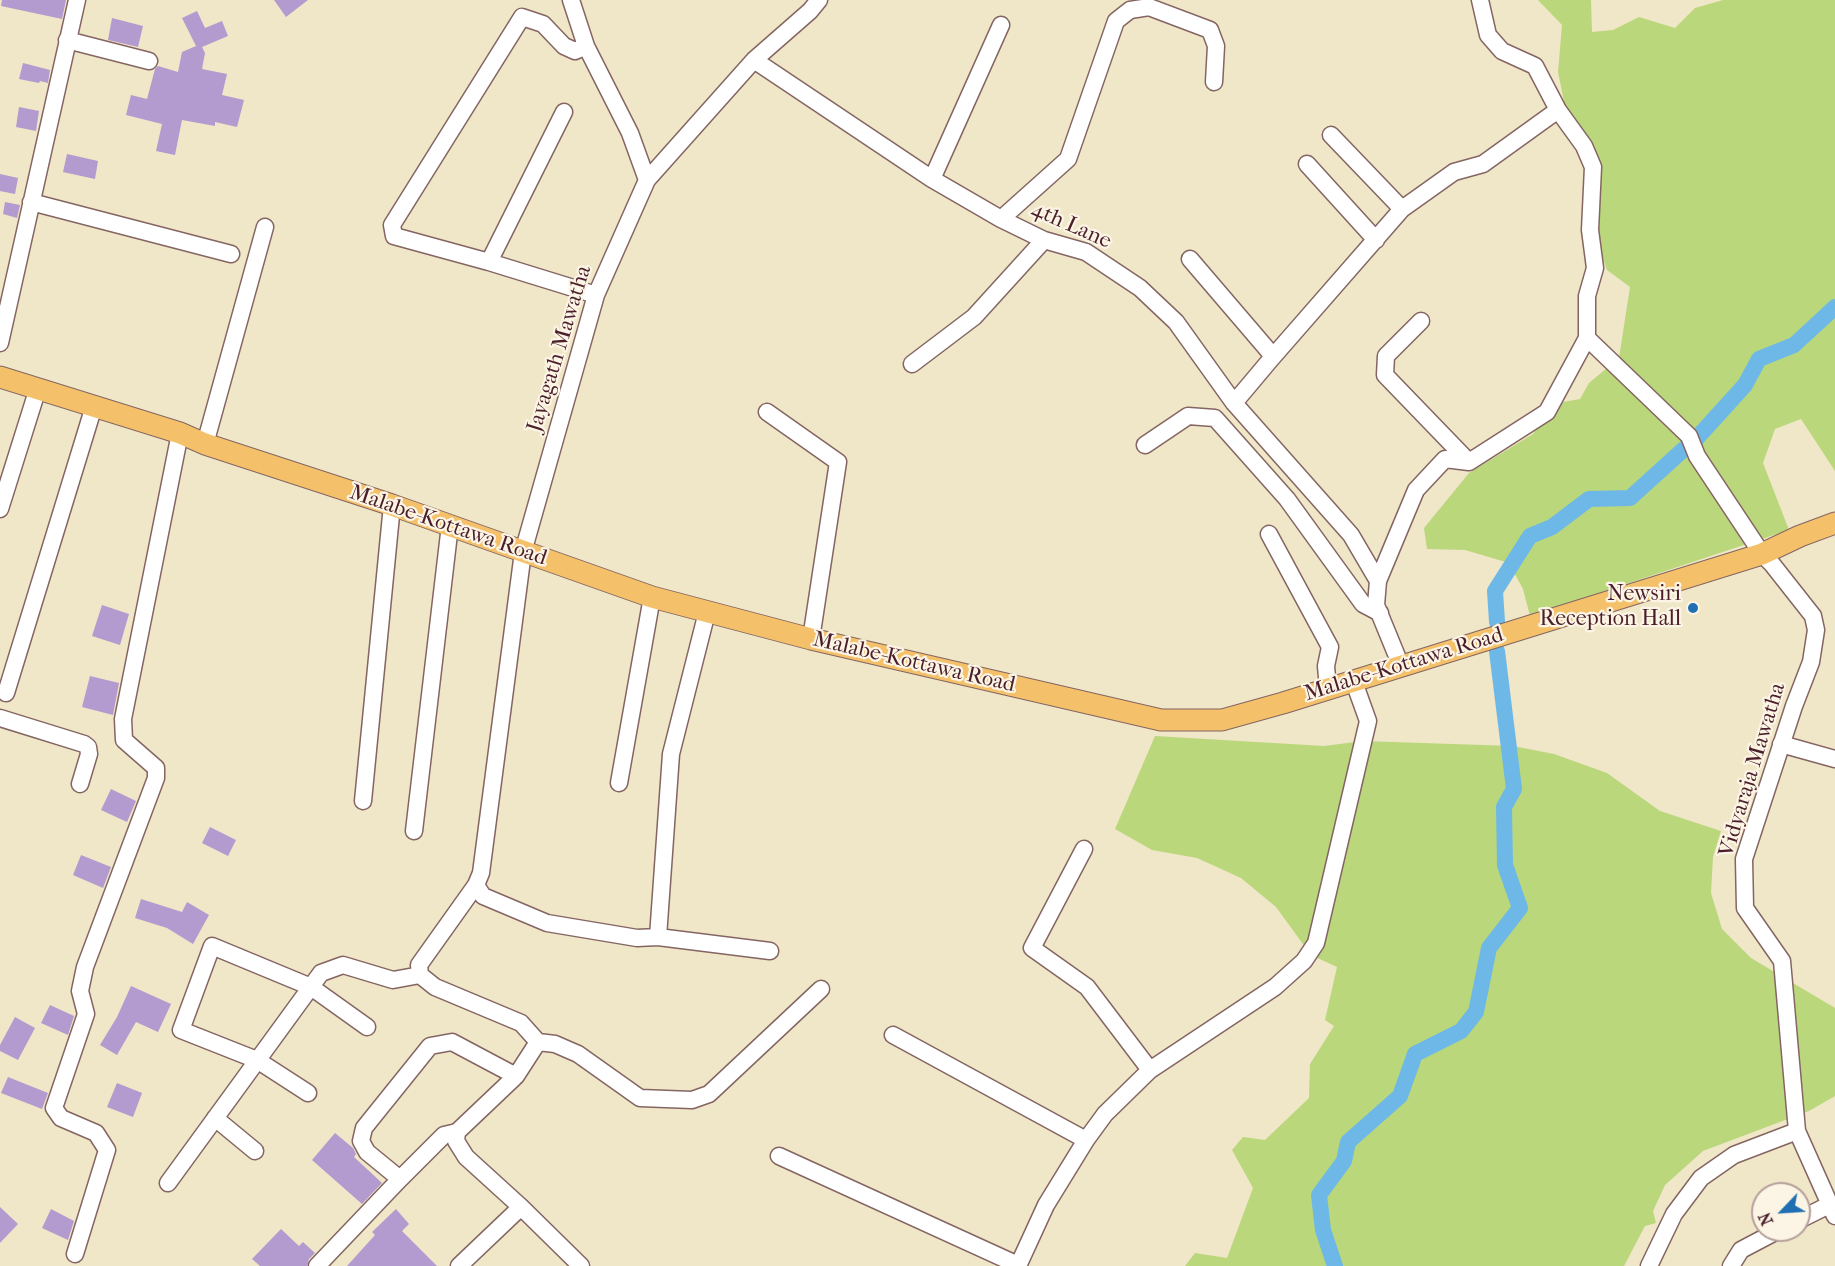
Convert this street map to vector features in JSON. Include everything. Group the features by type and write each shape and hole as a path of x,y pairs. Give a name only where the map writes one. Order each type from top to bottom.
{"main road":[{"name":"Malabe-Kottawa Road","path":"0,377 180,433 205,444 392,505 652,597 811,639 1161,720 1222,720 1354,682 1762,554 1835,523"}],"street":[{"path":"0,343 77,0"},
{"path":"571,0 586,46 630,133 647,180"},
{"name":"Jayagath Mawatha","path":"476,885 481,873 523,552 596,295 647,180 754,60 810,11 819,0"},
{"path":"1401,666 1376,605 1378,581 1416,490 1445,459 1469,462 1547,412 1587,338 1587,296 1595,268 1590,230 1593,166 1584,146 1558,110 1535,66 1502,51 1488,35 1480,0"},
{"path":"1001,219 1068,159 1116,21 1133,5 1149,8 1210,30 1216,46 1214,82"},
{"path":"586,46 575,51 564,46 543,24 522,17 392,225 394,236 596,295"},
{"path":"932,179 1001,25"},
{"path":"68,40 149,61"},
{"name":"4th Lane","path":"754,60 932,179 1001,219 1044,240 1086,252 1140,288 1176,322 1234,404 1351,535 1378,581"},
{"path":"1234,404 1402,209 1454,172 1483,164 1558,110"},
{"path":"489,262 564,112"},
{"path":"1331,135 1402,209"},
{"path":"1307,164 1376,240"},
{"path":"31,202 231,254"},
{"path":"205,444 266,227"},
{"path":"912,364 974,317 1044,240"},
{"path":"1190,259 1273,356"},
{"path":"1421,321 1386,356 1385,375 1469,462"},
{"name":"Vidyaraja Mawatha","path":"1587,338 1689,436 1697,456 1762,554 1813,616 1816,630 1811,662 1781,744 1744,859 1745,908 1782,961 1797,1131 1832,1210"},
{"path":"0,509 38,388"},
{"path":"6,693 94,406"},
{"path":"767,412 838,462 811,639"},
{"path":"1145,445 1188,416 1215,418 1287,499 1363,604 1380,613"},
{"path":"75,1254 107,1150 96,1133 61,1118 54,1108 86,1014 80,991 86,967 156,778 156,768 124,740 123,718 180,433"},
{"path":"363,801 392,505"},
{"path":"414,831 450,525"},
{"path":"1269,534 1330,647 1326,666 1328,689"},
{"path":"619,783 652,597"},
{"path":"658,937 671,754 707,612"},
{"path":"779,1156 1018,1266 1046,1205 1104,1114 1150,1070 1275,987 1304,961 1316,943 1368,721 1354,682"},
{"path":"0,718 88,747 89,754 80,784"},
{"path":"1781,744 1835,759"},
{"path":"1084,849 1032,948 1087,987 1150,1070"},
{"path":"771,951 658,937 637,938 547,923 483,896 476,885 419,965 420,975 435,987 521,1023 538,1042 555,1044 578,1054 640,1098 692,1100 709,1094 821,989"},
{"path":"308,1093 257,1060 181,1030 212,946 311,987 367,1027"},
{"path":"168,1183 321,973 343,965 393,980 420,975"},
{"path":"893,1035 1086,1140"},
{"path":"400,1179 367,1152 361,1142 364,1128 430,1046 452,1042 516,1076"},
{"path":"317,1266 444,1136 457,1132 516,1076 538,1042"},
{"path":"215,1118 255,1151"},
{"path":"1649,1266 1674,1214 1701,1178 1734,1155 1797,1131"},
{"path":"457,1132 456,1141 466,1157 581,1266"},
{"path":"459,1266 521,1207"},
{"path":"1811,1216 1832,1210"},
{"path":"1731,1266 1740,1250 1756,1242"}],"green space":[{"path":"1538,0 1591,0 1592,32 1613,30 1639,17 1675,28 1695,8 1723,0 1835,0 1835,471 1801,419 1775,429 1763,463 1789,530 1530,616 1523,589 1509,563 1465,550 1427,549 1424,528 1469,473 1533,434 1552,404 1580,399 1589,383 1619,358 1630,287 1607,270 1595,235 1597,171 1567,116 1558,72 1562,25"},
{"path":"1155,736 1324,746 1363,741 1513,746 1554,754 1607,773 1660,811 1721,831 1713,857 1711,893 1722,929 1751,958 1835,1008 1835,1096 1809,1111 1703,1151 1665,1185 1653,1211 1656,1223 1645,1226 1624,1266 1185,1266 1195,1253 1227,1258 1253,1188 1232,1150 1243,1137 1265,1140 1309,1098 1310,1064 1334,1026 1325,1020 1337,967 1311,955 1276,907 1241,878 1197,858 1152,850 1115,829"}],"building":[{"path":"2,0 66,0 62,19 1,6"},
{"path":"274,0 308,0 286,17"},
{"path":"197,11 205,28 222,21 228,36 202,47 205,53 202,69 227,74 222,95 244,100 237,127 215,122 215,126 182,120 175,155 156,151 162,124 126,115 131,95 147,99 155,69 158,66 178,72 182,52 196,46 182,18"},
{"path":"112,18 143,26 138,47 108,40"},
{"path":"23,63 50,70 48,83 19,79"},
{"path":"19,107 39,111 36,131 16,127"},
{"path":"67,154 98,161 95,179 63,172"},
{"path":"0,174 18,178 15,194 0,191"},
{"path":"5,202 20,205 17,218 3,214"},
{"path":"102,605 129,614 120,645 92,636"},
{"path":"90,676 119,683 113,715 82,707"},
{"path":"111,789 136,801 127,822 101,810"},
{"path":"210,827 236,840 228,856 202,843"},
{"path":"81,855 111,867 103,888 73,875"},
{"path":"141,899 182,912 187,902 209,915 193,944 167,928 135,918"},
{"path":"131,986 171,1004 158,1032 136,1022 117,1055 100,1045 117,1017"},
{"path":"50,1005 74,1016 68,1035 41,1023"},
{"path":"15,1017 35,1028 18,1060 0,1051 0,1045"},
{"path":"8,1077 48,1093 42,1109 1,1093"},
{"path":"117,1083 142,1093 133,1117 107,1107"},
{"path":"335,1133 353,1148 356,1154 354,1157 382,1183 362,1204 312,1160"},
{"path":"0,1207 18,1224 0,1243"},
{"path":"51,1209 74,1221 68,1240 42,1228"},
{"path":"396,1209 409,1224 402,1231 437,1266 347,1266 375,1235 372,1232"},
{"path":"281,1229 299,1246 303,1242 315,1253 309,1259 307,1266 260,1266 252,1259"}],"waterway":[{"path":"1696,439 1745,385 1759,359 1794,345 1835,307"},
{"path":"1497,622 1495,591 1530,536 1552,527 1589,499 1630,498 1684,449"},
{"path":"1335,1266 1323,1230 1319,1195 1344,1161 1348,1142 1400,1096 1415,1054 1461,1031 1476,1012 1489,948 1520,908 1505,865 1504,807 1514,789 1497,651"}],"place":[{"name":"Newsiri Reception Hall","path":"1693,608"}]}
